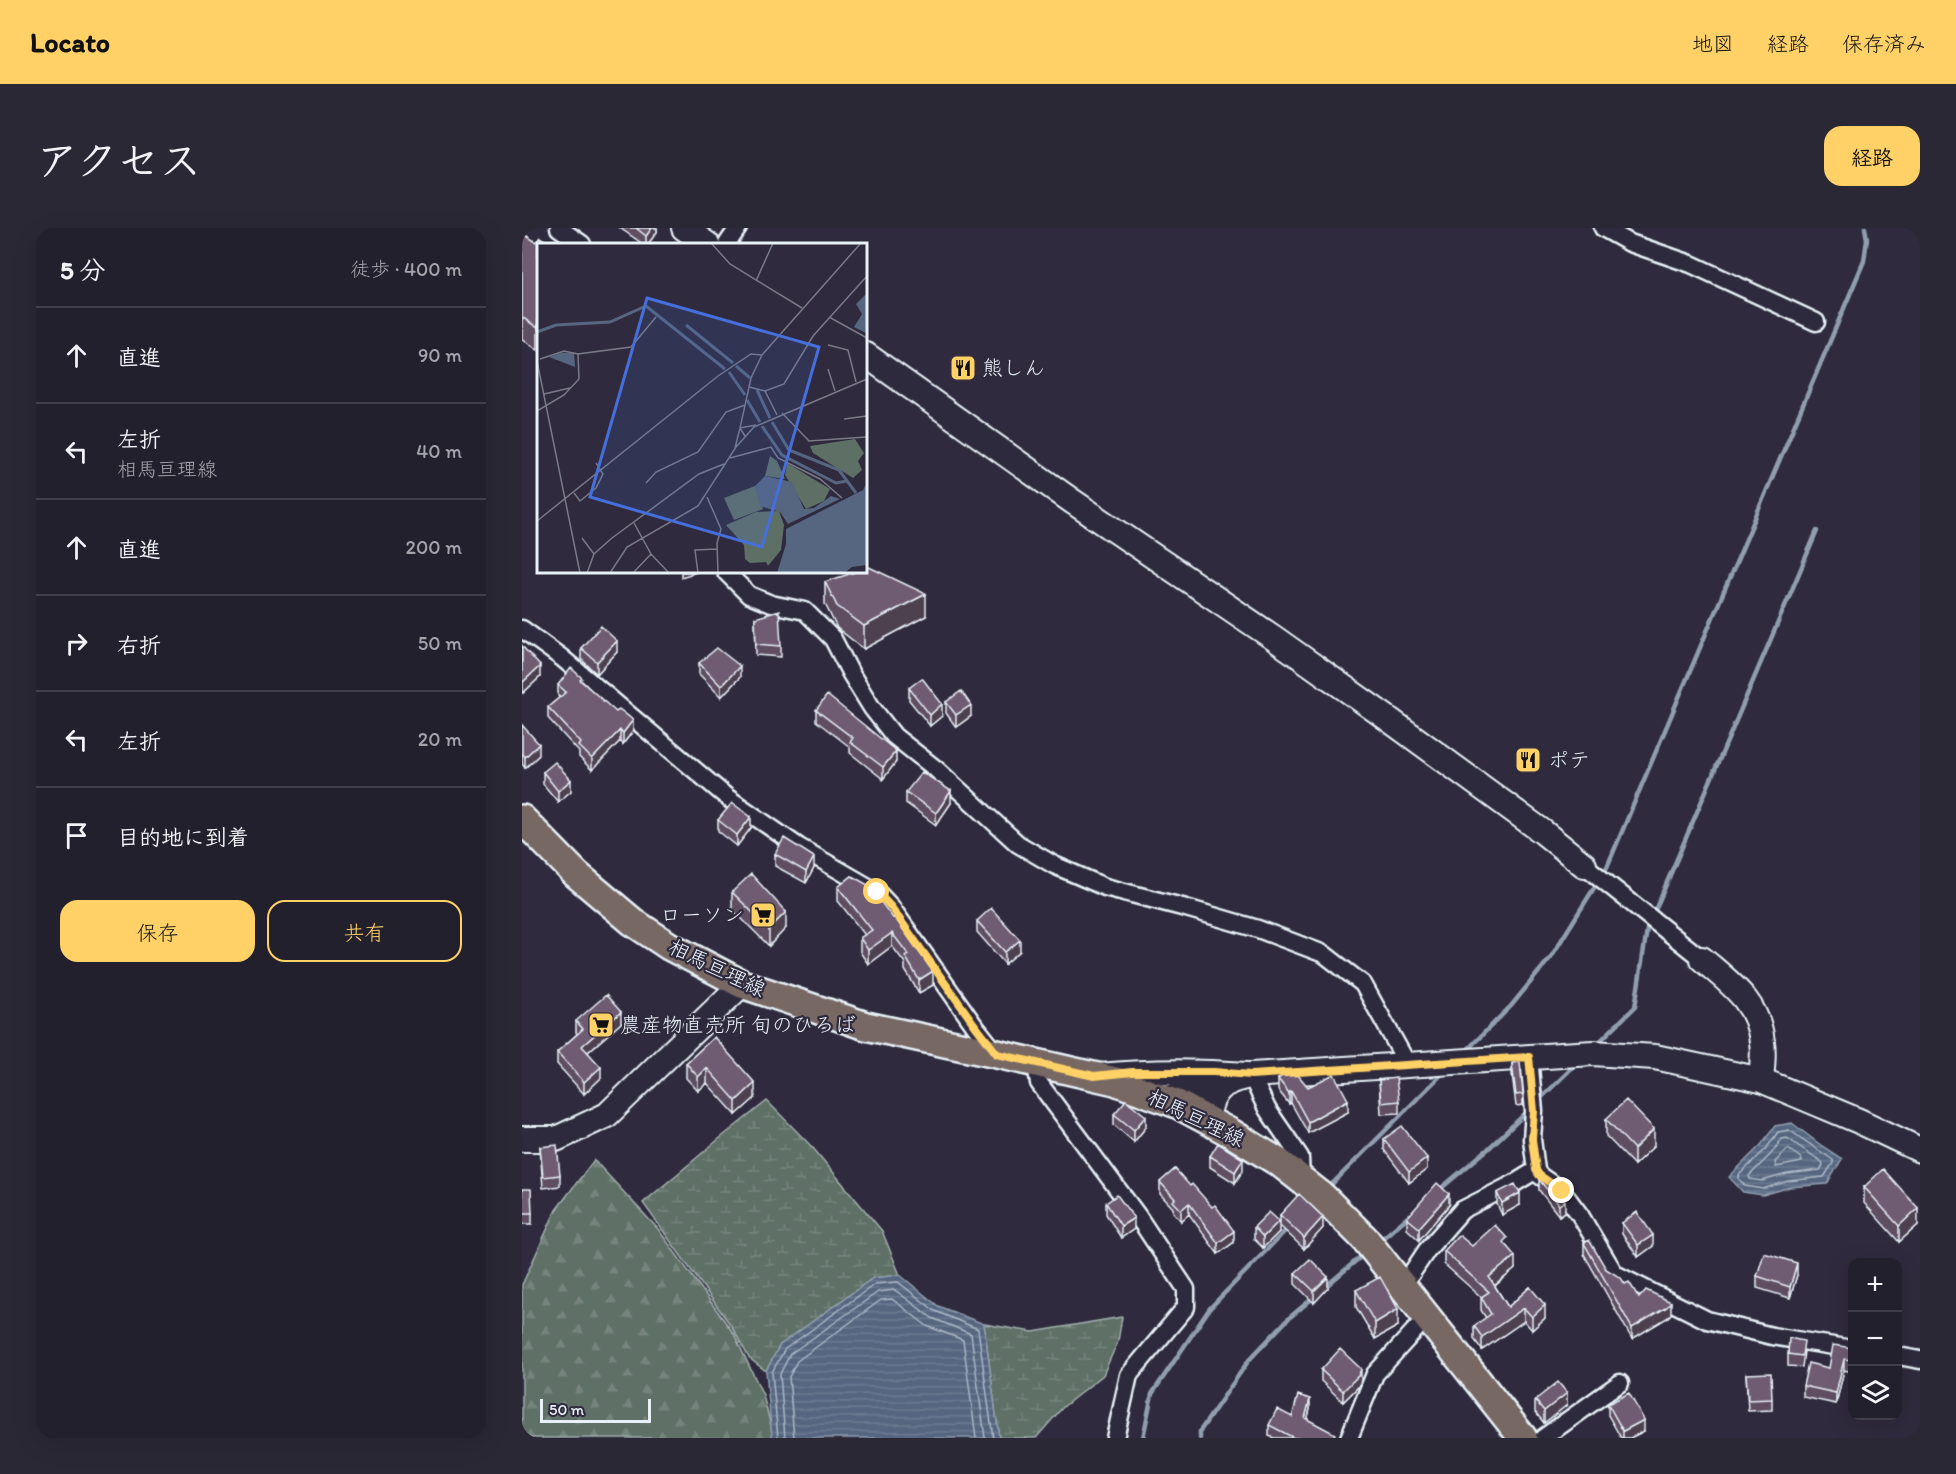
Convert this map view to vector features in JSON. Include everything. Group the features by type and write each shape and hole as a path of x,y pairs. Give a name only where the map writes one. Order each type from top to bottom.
{"main road":[{"name":"相馬亘理線","path":"522,819 576,874 633,922 669,946 742,984 866,1026 1115,1081 1177,1104 1280,1162 1322,1196 1365,1239 1523,1438"}],"street":[{"path":"559,228 581,243"},
{"path":"684,228 706,243"},
{"path":"728,243 738,228"},
{"path":"1603,228 1630,243 1691,264 1816,322"},
{"path":"867,356 1072,501 1387,718 1543,832 1702,959 1750,1004 1759,1024 1763,1044 1761,1080"},
{"path":"727,573 749,595 771,604 805,611 833,639 872,708 894,736 936,769 1018,844 1054,865 1105,887 1247,926 1324,954 1363,984 1408,1065"},
{"path":"522,629 562,658 728,798 799,847 877,892 891,907 997,1054"},
{"path":"522,1138 556,1139 607,1115 742,984"},
{"path":"1094,1076 1132,1072 1214,1072 1251,1075 1593,1053 1655,1057 1761,1080 1859,1121 1920,1150"},
{"path":"1529,1057 1534,1111 1532,1139 1536,1170 1539,1175 1562,1191 1580,1215 1615,1274 1707,1320 1772,1336 1848,1348"},
{"path":"1036,1063 1039,1083 1137,1215 1186,1290 1186,1307 1129,1375 1115,1438"},
{"path":"1163,1099 1251,1075"},
{"path":"1251,1075 1267,1109 1300,1157 1301,1179"},
{"path":"1208,1121 1208,1108 1215,1095 1228,1083"},
{"path":"1403,1286 1427,1250 1462,1210 1536,1170"},
{"path":"1350,1438 1375,1374 1427,1317"},
{"path":"1902,1357 1920,1360"},
{"path":"1543,1438 1620,1383"}],"green space":[{"path":"767,1101 813,1148 882,1231 900,1275 873,1278 780,1345 766,1371 749,1358 732,1327 643,1203"},
{"path":"594,1160 658,1229 734,1334 763,1395 774,1438 522,1438 522,1285 556,1210"},
{"path":"1122,1317 1118,1341 1103,1375 1063,1407 1036,1438 999,1438 984,1324 1033,1332"}],"water":[{"path":"1792,1123 1842,1159 1827,1184 1790,1187 1763,1195 1743,1192 1729,1177 1761,1145 1775,1126"},
{"path":"900,1275 938,1306 984,1324 999,1438 772,1438 766,1371 780,1345 873,1278"}],"building":[{"path":"636,228 652,228 646,236"},
{"path":"522,233 536,242 540,237 549,243 537,243 537,327 522,317"},
{"path":"867,568 926,594 864,626 837,606 825,582 852,573 867,573"},
{"path":"779,611 781,646 756,644 755,618"},
{"path":"601,626 617,641 597,662 581,648"},
{"path":"522,646 540,666 523,682 522,680"},
{"path":"717,648 740,666 721,686 699,663"},
{"path":"571,668 582,678 580,680 616,712 619,709 633,720 623,733 620,730 592,759 579,746 581,743 548,707 566,692 558,685"},
{"path":"922,678 942,704 930,715 909,688"},
{"path":"961,691 971,705 956,715 946,702"},
{"path":"827,695 896,751 883,767 850,742 853,738 816,710"},
{"path":"522,725 539,744 525,757 522,753"},
{"path":"555,762 571,780 558,791 543,772"},
{"path":"922,772 951,791 936,813 906,792"},
{"path":"732,803 751,817 737,835 718,820"},
{"path":"784,838 814,857 806,872 775,854"},
{"path":"751,874 786,912 769,929 732,892"},
{"path":"852,876 868,885 893,918 895,917 933,971 919,980 905,956 908,954 892,933 868,950 860,938 872,930 838,887"},
{"path":"991,908 1020,940 1005,952 977,921"},
{"path":"606,995 621,1012 582,1046 601,1067 584,1082 557,1052 583,1029 576,1021"},
{"path":"714,1037 755,1083 736,1101 707,1068 698,1077 686,1063"},
{"path":"1520,1062 1523,1094 1516,1095 1512,1063"},
{"path":"1334,1074 1348,1100 1308,1122 1291,1091 1289,1093 1278,1079 1282,1076 1298,1075 1308,1087"},
{"path":"1396,1078 1399,1101 1381,1103 1379,1080"},
{"path":"1126,1100 1146,1116 1134,1130 1114,1114"},
{"path":"1626,1100 1654,1129 1634,1149 1606,1119"},
{"path":"1402,1126 1427,1158 1409,1172 1384,1139"},
{"path":"1218,1143 1243,1159 1235,1172 1210,1156"},
{"path":"557,1145 560,1175 543,1177 540,1147"},
{"path":"1175,1169 1212,1207 1215,1205 1234,1231 1218,1243 1189,1203 1181,1210 1173,1201 1175,1199 1160,1182"},
{"path":"1883,1169 1918,1208 1899,1226 1864,1187"},
{"path":"1539,1179 1555,1187 1565,1201 1559,1205"},
{"path":"1437,1183 1449,1194 1419,1228 1407,1218"},
{"path":"1515,1184 1520,1193 1502,1203 1497,1193"},
{"path":"522,1189 531,1189 532,1213 522,1213"},
{"path":"1299,1194 1323,1217 1304,1238 1280,1215"},
{"path":"1117,1195 1134,1218 1121,1226 1106,1203"},
{"path":"1269,1212 1279,1221 1263,1237 1254,1227"},
{"path":"1637,1212 1653,1235 1638,1245 1622,1223"},
{"path":"1495,1225 1507,1238 1503,1242 1515,1256 1489,1277 1508,1307 1530,1287 1545,1305 1532,1317 1524,1308 1482,1337 1474,1326 1491,1314 1481,1297 1489,1292 1444,1251 1459,1235 1472,1246"},
{"path":"1589,1240 1606,1269 1621,1278 1625,1284 1629,1282 1639,1298 1646,1290 1671,1302 1667,1307 1632,1328 1584,1243"},
{"path":"1764,1253 1797,1263 1790,1287 1757,1276"},
{"path":"1310,1259 1328,1277 1314,1291 1295,1273"},
{"path":"1380,1277 1398,1309 1375,1323 1356,1290"},
{"path":"1789,1338 1804,1341 1802,1356 1788,1354"},
{"path":"1833,1345 1848,1347 1848,1360 1844,1359 1836,1393 1803,1386 1808,1363 1829,1368"},
{"path":"1340,1349 1361,1369 1359,1375 1343,1391 1321,1370"},
{"path":"1771,1373 1772,1399 1748,1400 1746,1374"},
{"path":"1558,1382 1567,1393 1544,1411 1535,1400"},
{"path":"1629,1393 1644,1420 1623,1431 1608,1404"},
{"path":"1298,1395 1310,1399 1305,1418 1335,1434 1332,1438 1294,1438 1269,1425 1277,1409 1292,1417"}],"waterway":[{"path":"1464,1053 1511,1006 1551,957 1607,867 1864,261 1867,239 1865,228"},
{"path":"1653,915 1817,531"},
{"path":"1595,1046 1635,1007 1650,922"},
{"path":"1537,1102 1576,1064"},
{"path":"1328,1188 1445,1071"},
{"path":"1439,1190 1488,1149 1529,1110"},
{"path":"1377,1243 1410,1215"},
{"path":"1143,1438 1152,1394 1210,1308 1288,1228"},
{"path":"1325,1287 1364,1254"},
{"path":"1200,1438 1200,1431 1249,1360 1289,1318 1314,1297"}],"place":[{"name":"熊しん","path":"963,368"},
{"name":"ポテ","path":"1528,760"},
{"name":"ローソン","path":"763,915"},
{"name":"農産物直売所 旬のひろば","path":"601,1025"}],"route":[{"path":"877,892 891,907 997,1054 1094,1076 1132,1072 1214,1072 1251,1075 1529,1057 1534,1111 1532,1139 1536,1170 1539,1175 1562,1191"}]}
